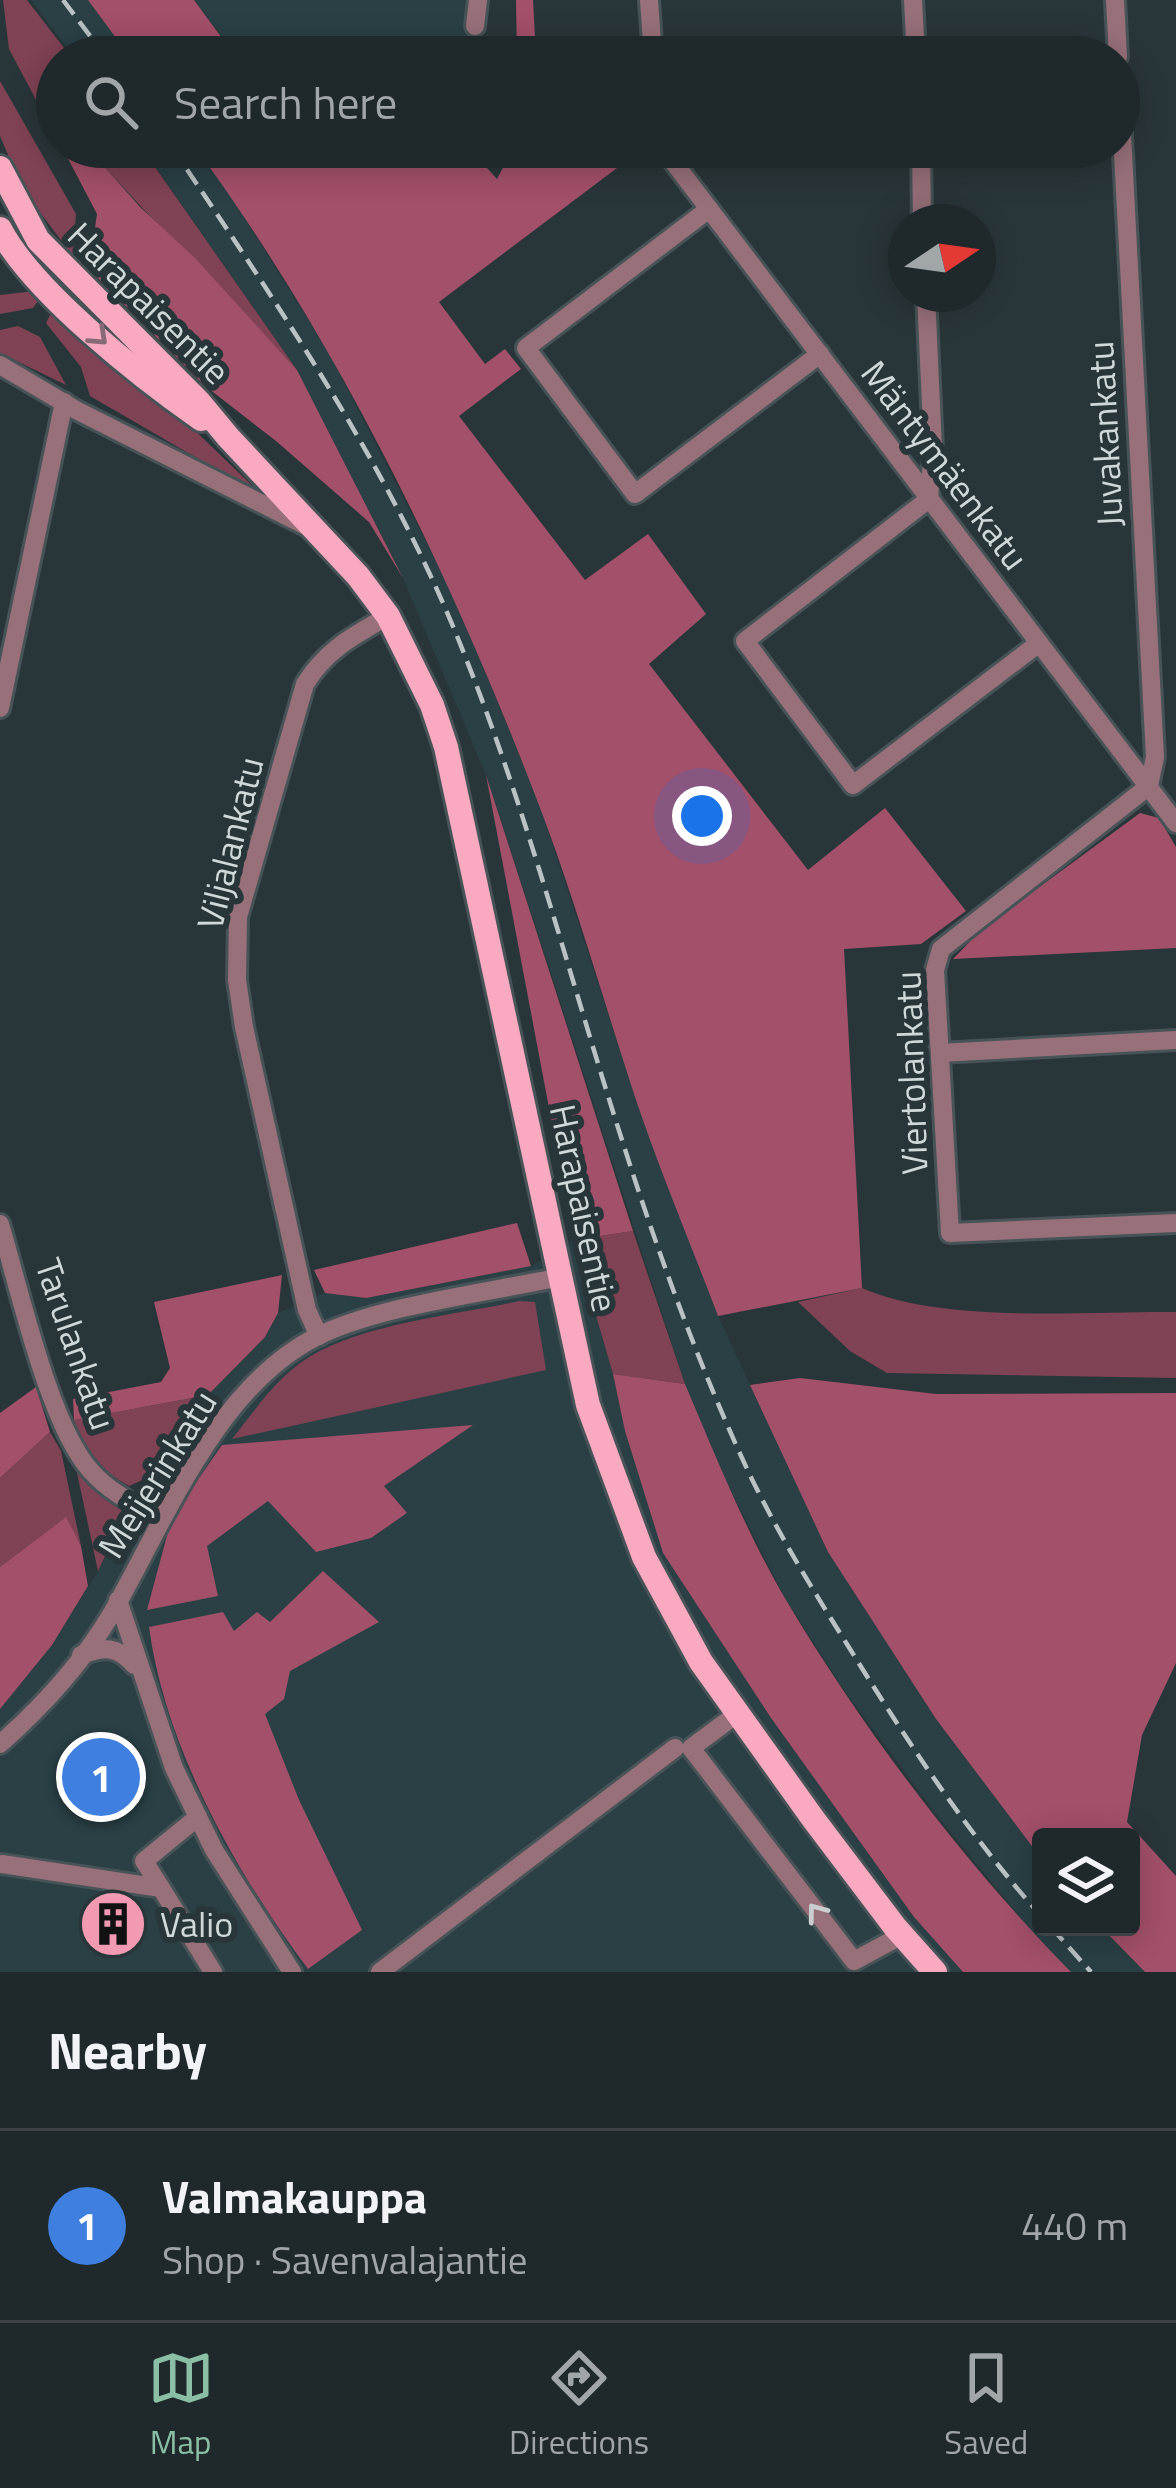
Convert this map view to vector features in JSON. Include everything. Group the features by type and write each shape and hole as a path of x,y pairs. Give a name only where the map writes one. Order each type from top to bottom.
{"main road":[{"path":"0,168 38,240"},
{"path":"0,229 7,262"},
{"name":"Harapaisentie","path":"227,437 143,379 7,262 38,240 200,402 227,437 321,534 388,616 432,706 452,770 588,1405 644,1557 701,1662 902,1935 935,1972"}],"street":[{"path":"475,26 478,0"},
{"path":"650,0 651,36"},
{"path":"914,0 915,36"},
{"path":"1115,0 1117,36"},
{"name":"Mäntymäenkatu","path":"678,168 1176,823"},
{"path":"921,168 922,204"},
{"name":"Juvakankatu","path":"1124,168 1155,757 1149,786"},
{"path":"709,209 526,348 635,494 820,354"},
{"path":"927,312 933,449 929,499 745,641 853,785 1039,643"},
{"path":"0,365 321,534"},
{"path":"0,708 64,402"},
{"name":"Viljalankatu","path":"319,1336 307,1310 244,1027 236,980 238,917 305,684 336,645 388,616"},
{"name":"Viertolankatu","path":"1149,786 941,949 935,970 950,1233 1176,1222"},
{"path":"940,1053 1176,1040"},
{"name":"Tarulankatu","path":"0,1225 8,1279 71,1443 91,1471 118,1495 160,1519"},
{"name":"Meijerinkatu","path":"0,1744 35,1713 81,1655 118,1600 160,1519 249,1390 295,1350 368,1318 562,1277"},
{"path":"118,1600 172,1765 259,1924 292,1972"},
{"path":"81,1655 103,1647 124,1653 140,1672"},
{"path":"380,1972 683,1748 738,1713"},
{"path":"683,1748 854,1961 902,1935"},
{"path":"198,1817 144,1861 213,1972"},
{"path":"1,1863 161,1888"}],"shaded area":[{"path":"3,0 27,0 55,36 36,36 36,100 9,49"},
{"path":"31,0 88,0 115,36 58,36"},
{"path":"88,0 194,0 221,36 115,36"},
{"path":"195,0 481,0 483,36 222,36"},
{"path":"516,0 533,0 535,36 517,36"},
{"path":"0,81 36,144 36,168 50,168 76,214 73,256 23,190 0,136"},
{"path":"73,168 106,168 297,370 403,578 369,522 204,385 89,269 97,214"},
{"path":"106,168 156,168 297,370"},
{"path":"157,168 210,168 228,192 329,353 454,596 539,803 636,1099 718,1316 828,1552 936,1719 1032,1846 1032,1932 846,1693 785,1598 725,1479 685,1384 486,775 403,578 297,370"},
{"path":"210,168 487,168 497,179 503,168 617,168 439,302 485,364 505,349 521,369 459,416 585,580 648,534 706,614 649,664 808,870 885,808 966,911 921,944 844,949 862,1288 718,1316 644,1122 550,836 467,629 344,380"},
{"path":"34,291 41,297 33,308 0,314 0,295"},
{"path":"54,307 264,497 90,396 81,367 46,323"},
{"path":"18,326 40,337 66,385 0,353 0,330"},
{"path":"486,775 633,1231 574,1240"},
{"path":"1140,813 1159,818 1176,847 1176,948 953,959 981,930"},
{"path":"517,1223 531,1266 366,1298 325,1293 314,1270"},
{"path":"633,1231 685,1384 613,1374 574,1240"},
{"path":"574,1240 663,1553 771,1718 914,1917 963,1972 0,1972 0,1709 52,1645 147,1478 208,1395 265,1337 278,1313 325,1293 366,1298 531,1266"},
{"path":"282,1275 278,1313 265,1337 208,1395 74,1420 73,1399 161,1382 170,1368 154,1302"},
{"path":"862,1288 933,1307 973,1311 1176,1312 1176,1378 887,1373 850,1351 798,1302"},
{"path":"535,1302 546,1370 232,1439 287,1374 331,1345 411,1321"},
{"path":"613,1374 685,1384 758,1548 816,1649 955,1841 1032,1930 1032,1936 1038,1936 1071,1972 963,1972 914,1917 771,1718 663,1553 625,1431"},
{"path":"800,1378 936,1394 1176,1393 1176,1663 1142,1735 1127,1822 1132,1828 1032,1828 1032,1846 936,1719 828,1552 750,1385"},
{"path":"36,1387 50,1432 0,1478 0,1413"},
{"path":"208,1395 147,1478 129,1486 95,1459 74,1420"},
{"path":"473,1425 384,1486 407,1513 371,1538 316,1552 268,1501 207,1546 218,1596 147,1610 172,1517 222,1445"},
{"path":"50,1432 61,1451 81,1546 65,1518 0,1567 0,1478"},
{"path":"76,1468 125,1514 98,1571"},
{"path":"66,1517 81,1546 88,1586 52,1645 0,1709 0,1567"},
{"path":"323,1571 379,1622 290,1671 284,1699 265,1714 299,1800 362,1930 308,1969 230,1850 187,1763 157,1672 149,1627 223,1612 234,1631 257,1612 270,1622"},
{"path":"1140,1836 1176,1876 1176,1972 1145,1972 1110,1936 1140,1936"},
{"path":"1036,1936 1110,1936 1145,1972 1071,1972"}],"railway":[{"path":"63,0 90,36"},
{"path":"186,168 332,394 436,588 509,776 663,1260 708,1380 754,1483 807,1579 916,1752 1032,1905"},
{"path":"1059,1936 1091,1972"}],"place":[{"name":"Valmakauppa","path":"101,1777"},
{"name":"Valio","path":"113,1924"}]}
